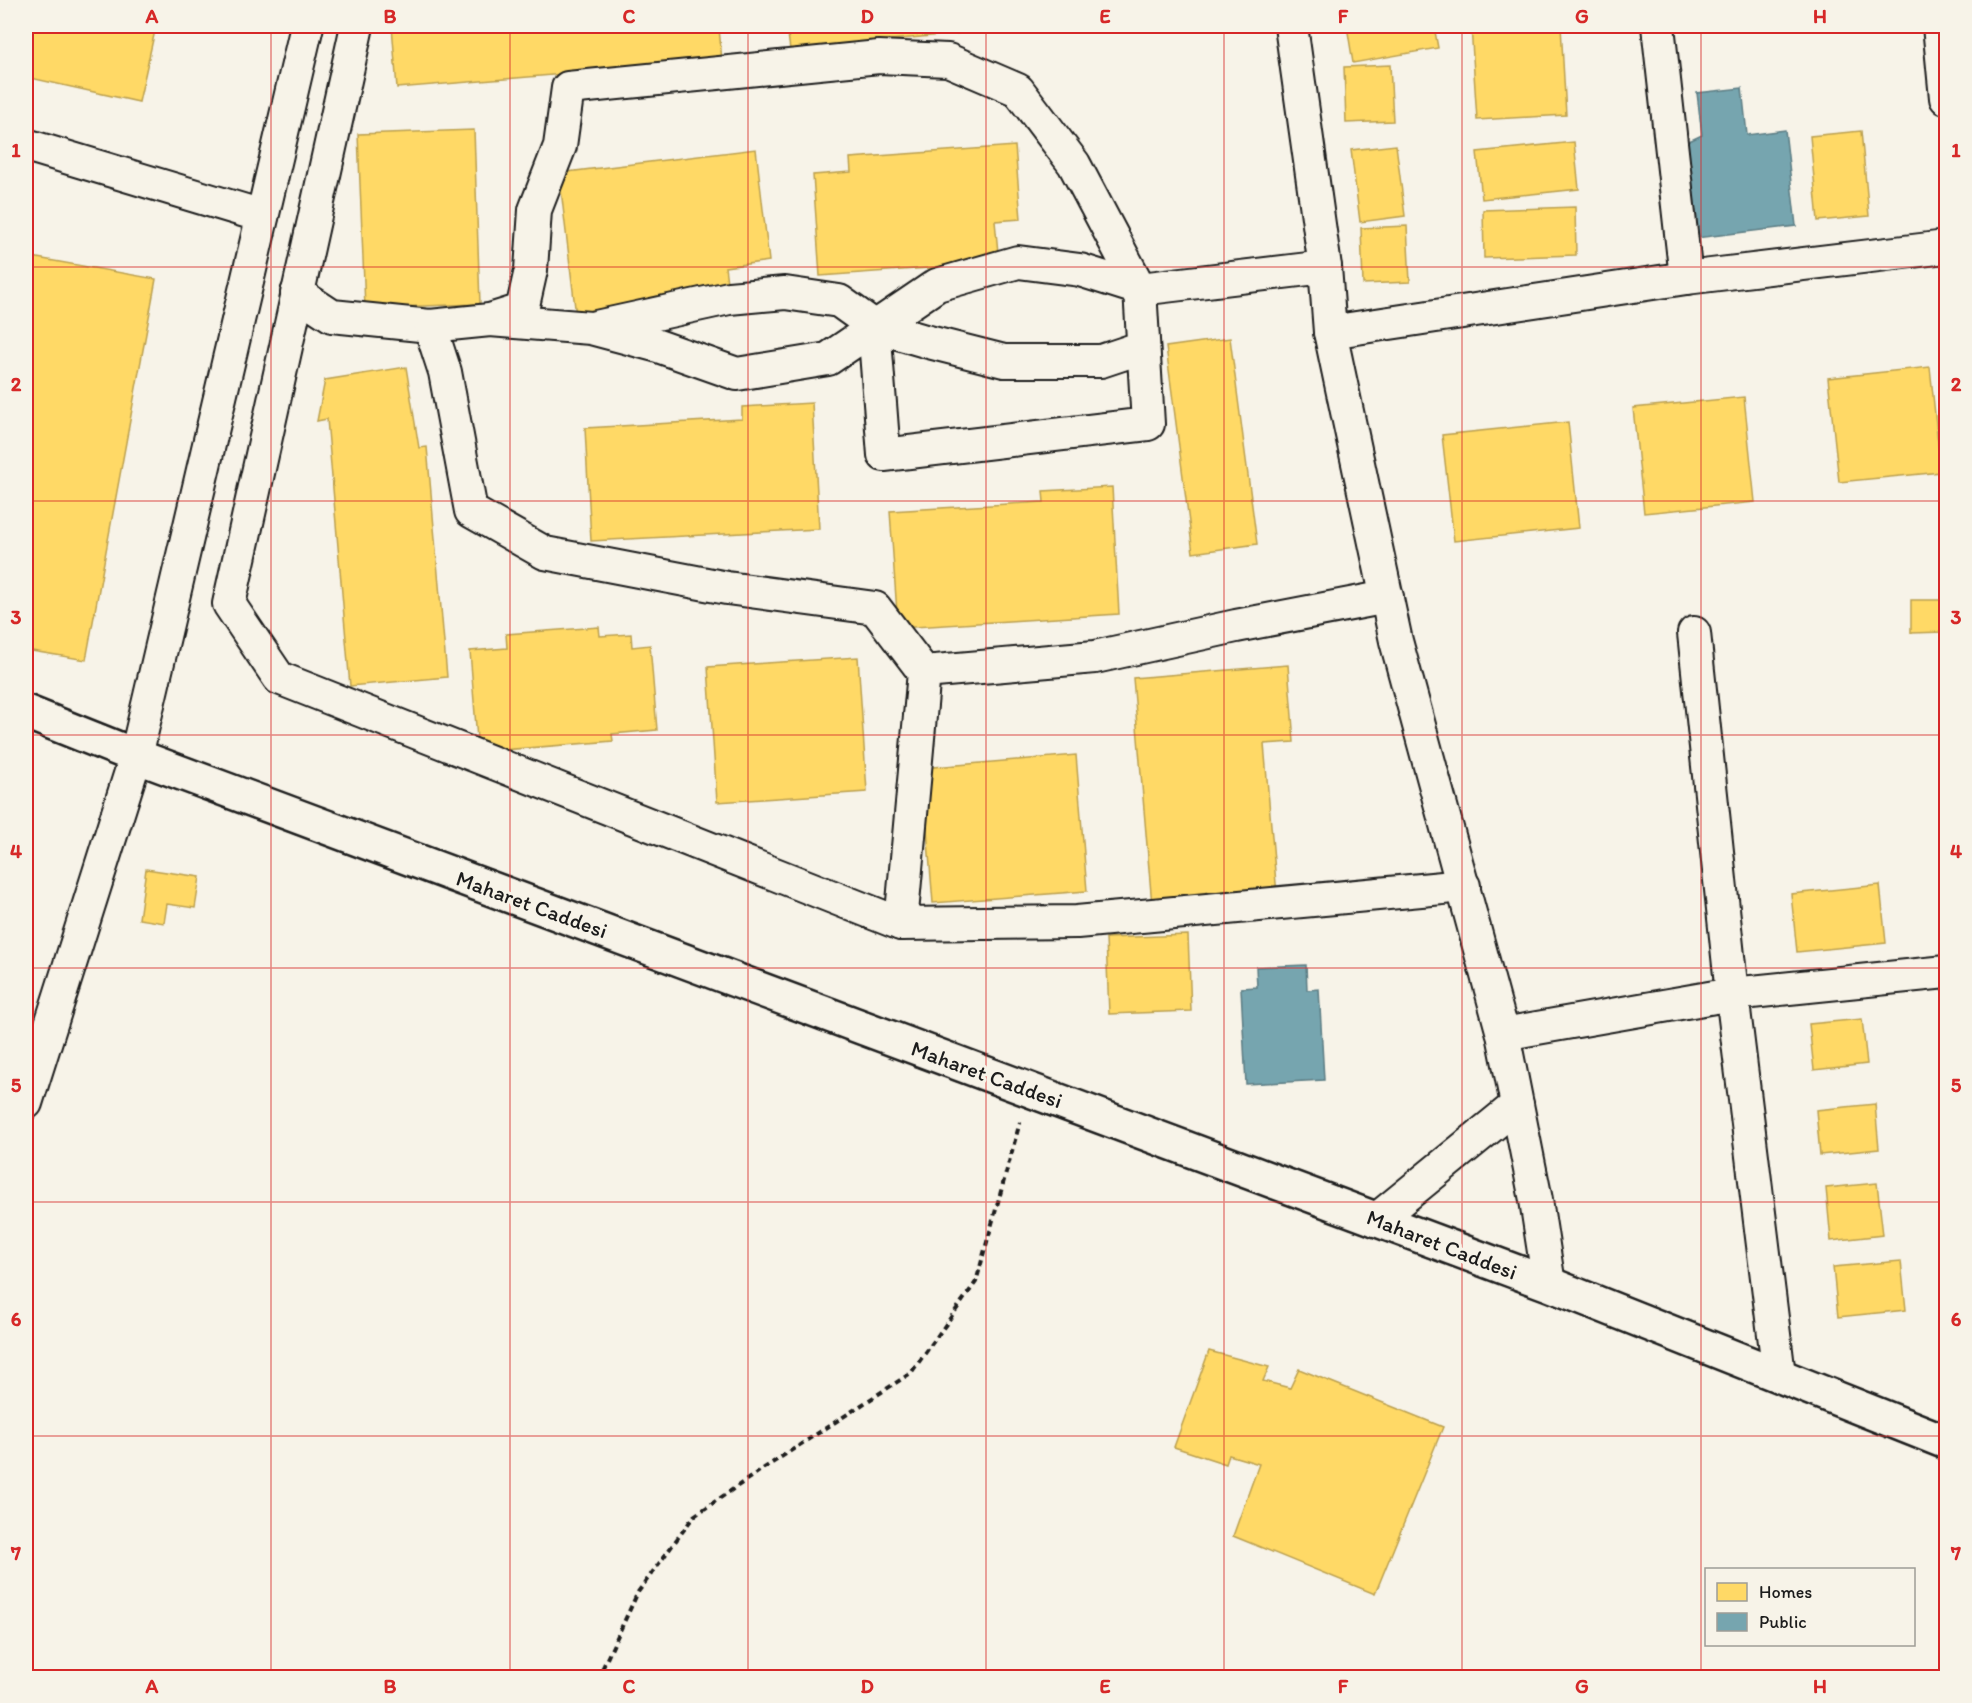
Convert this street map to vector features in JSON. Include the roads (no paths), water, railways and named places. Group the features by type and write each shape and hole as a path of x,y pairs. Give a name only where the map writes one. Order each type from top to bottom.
{"street":[{"path":"26,1103 135,756 307,26"},
{"path":"357,26 228,604 279,678 901,924 1077,922 1464,886"},
{"path":"1291,26 1325,267 1330,332 1396,641 1503,1034 1536,1200 1549,1284"},
{"path":"1658,26 1686,278"},
{"path":"1939,26 1947,98"},
{"path":"490,320 522,310 531,270 535,210 560,146 568,88 879,57 948,60 1018,90 1074,164 1140,289 1148,424 884,455 874,326"},
{"path":"26,145 262,216"},
{"path":"1330,332 1686,278 1947,247"},
{"path":"297,293 332,316 430,326 490,320 591,328 655,345 737,374 828,359 937,285 1018,262 1080,270 1140,289 1325,267"},
{"path":"591,328 729,298 785,293 839,301 874,326 1004,361 1101,361 1143,347"},
{"path":"430,326 445,372 471,512 545,553 727,588 875,608 924,672 901,924"},
{"path":"924,672 1095,657 1236,626 1387,597"},
{"path":"1694,633 1732,994 1779,1375"},
{"name":"Maharet Caddesi","path":"26,712 135,756 1549,1284 1947,1442"},
{"path":"1503,1034 1732,994 1947,972"},
{"path":"1376,1220 1517,1105"}]}
